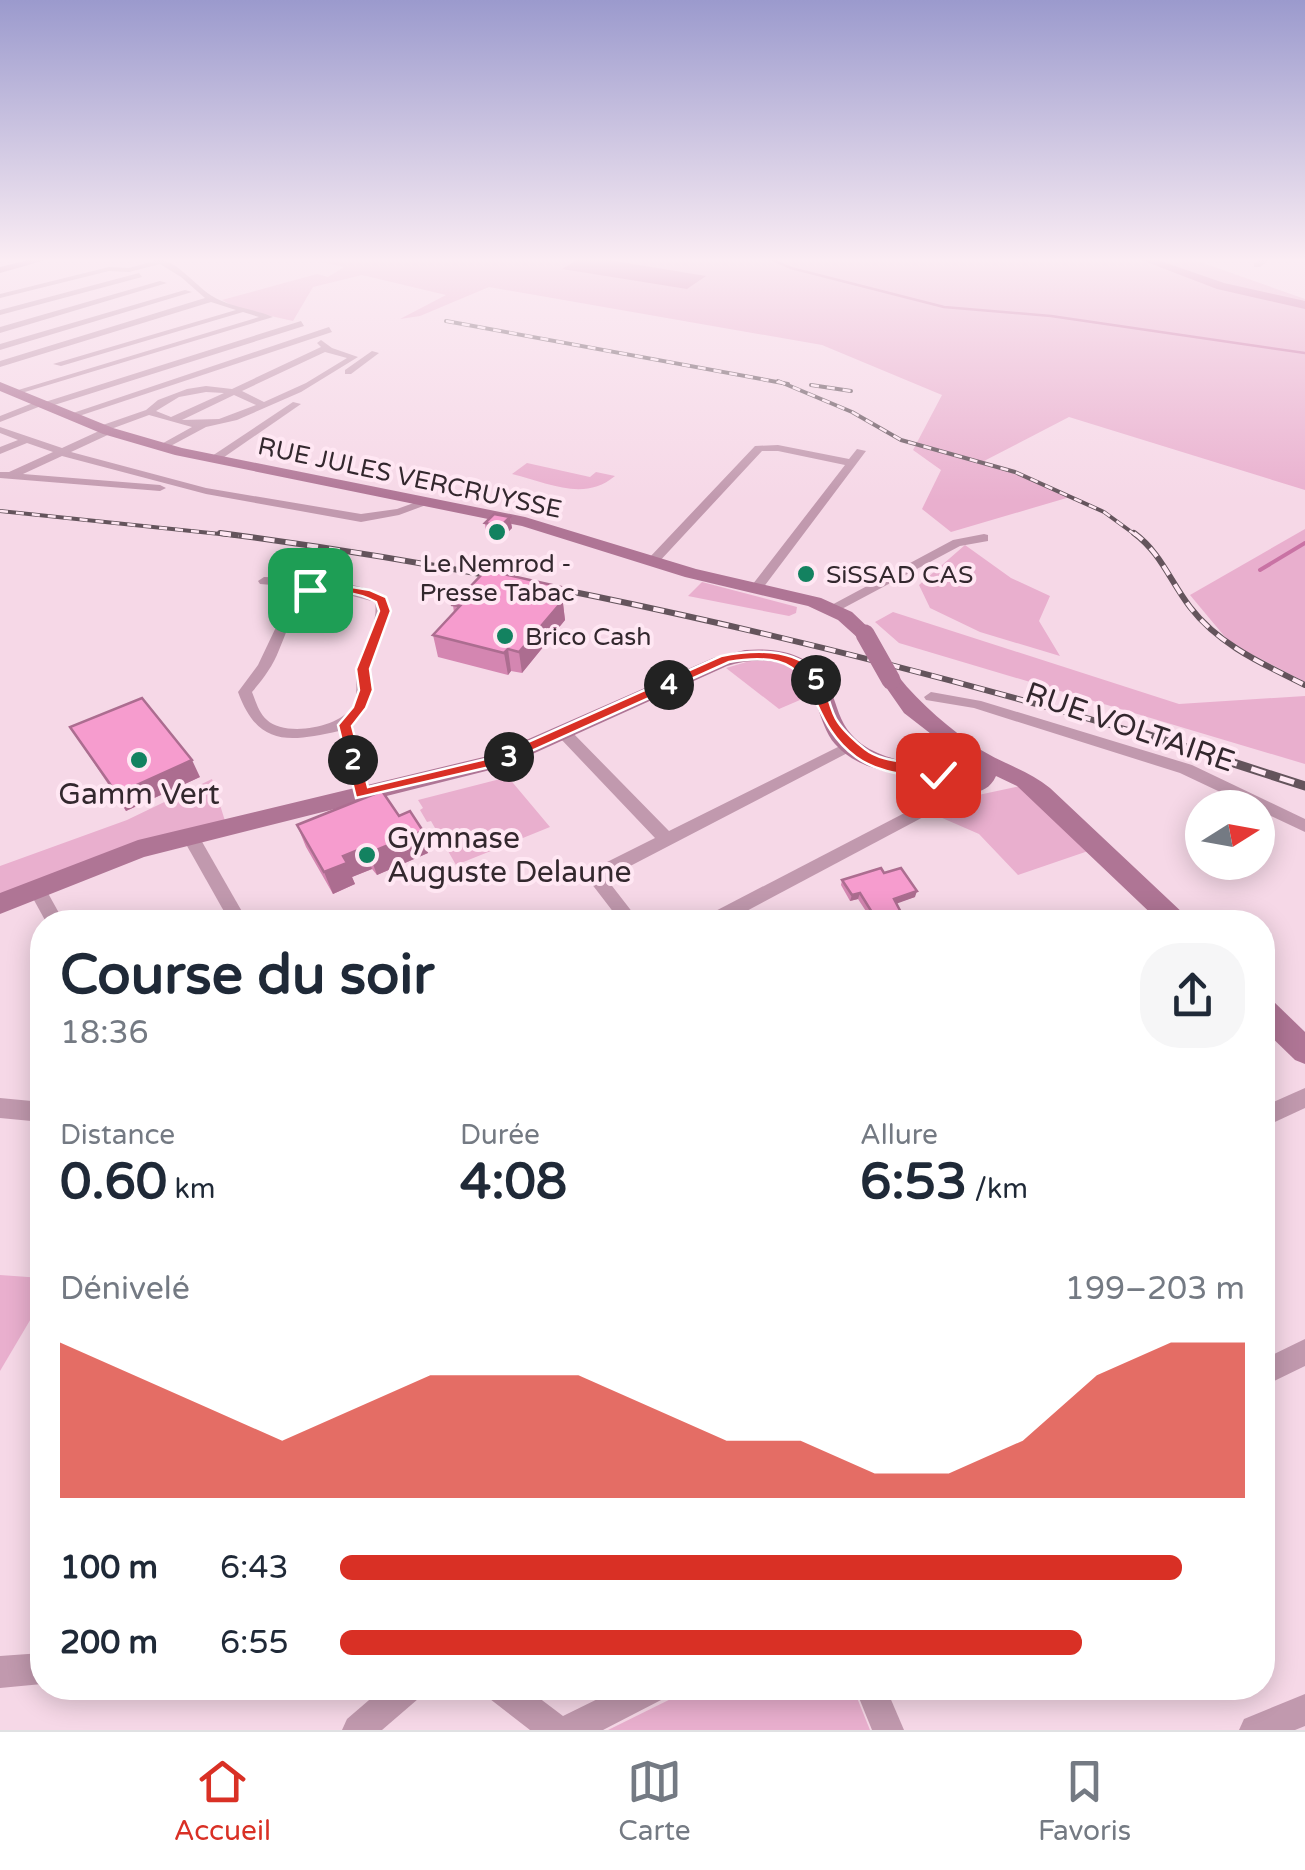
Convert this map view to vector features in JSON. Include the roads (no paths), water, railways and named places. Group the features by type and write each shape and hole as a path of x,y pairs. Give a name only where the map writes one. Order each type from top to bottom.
{"main road":[{"name":"RUE JULES VERCRUYSSE","path":"8,392 105,430 214,460 525,522 653,562 832,608 865,634 906,702 932,727"},
{"path":"0,904 128,852 488,764 738,656 775,656 804,668 816,680 832,724 851,747 878,764 937,767 974,784 1010,783 1042,794"},
{"path":"932,727 937,767"},
{"path":"932,727 1042,794 1163,910"},
{"path":"937,767 948,750 975,756 987,774 974,784"},
{"path":"0,914 38,890"},
{"path":"1275,1022 1305,1051"}],"street":[{"path":"0,350 33,339"},
{"path":"0,364 82,339 109,349 142,374 183,394"},
{"path":"58,364 146,339"},
{"path":"161,339 175,346"},
{"path":"8,392 198,339"},
{"path":"234,339 242,342"},
{"path":"0,419 253,339"},
{"path":"68,416 302,339"},
{"path":"306,339 326,345 326,349"},
{"path":"150,412 173,420 203,425 234,421 282,400 354,358 326,349 173,420"},
{"path":"0,350 18,358 58,364 77,375"},
{"path":"214,460 375,354"},
{"path":"3,477 183,394 210,388 236,393 264,406"},
{"path":"162,446 203,425"},
{"path":"0,430 60,452 206,491 361,518 399,512 422,503"},
{"path":"0,451 26,440"},
{"path":"653,562 759,448 778,448 851,463"},
{"path":"755,589 861,451"},
{"path":"3,477 206,491"},
{"path":"832,608 957,543 984,538"},
{"path":"264,581 328,587 370,593 382,600 385,611 363,669 366,690 360,708 345,725 284,734 264,728 250,712 245,692 266,663 289,608 299,596 328,587"},
{"name":"RUE VOLTAIRE","path":"931,697 976,704 1186,769 1305,826"},
{"path":"345,725 362,794"},
{"path":"564,733 668,840"},
{"path":"622,910 599,877 851,747"},
{"path":"932,803 937,767"},
{"path":"733,910 974,784"},
{"path":"191,837 232,910"},
{"path":"38,890 49,910"},
{"path":"1275,1112 1305,1098"},
{"path":"0,1108 30,1110"},
{"path":"1275,1367 1305,1352"},
{"path":"0,1672 30,1671"},
{"path":"358,1730 394,1700"},
{"path":"517,1700 556,1730"},
{"path":"570,1730 629,1700"},
{"path":"876,1700 888,1730"},
{"path":"1255,1730 1305,1710"}],"waterway":[{"path":"1207,339 1305,353"},
{"path":"1260,570 1305,543"}],"railway":[{"path":"542,339 783,383"},
{"path":"778,381 783,383"},
{"path":"783,383 788,384"},
{"path":"783,383 852,412 901,440 1015,472 1104,512 1137,536"},
{"path":"811,385 851,391"},
{"path":"0,511 239,536"},
{"path":"220,533 455,569 687,616 917,672 1145,735"},
{"path":"1134,533 1151,549 1190,607 1214,632 1305,685"},
{"path":"1137,732 1305,786"}],"place":[{"name":"Le Nemrod - Presse Tabac","path":"497,532"},
{"name":"SiSSAD CAS","path":"806,574"},
{"name":"Brico Cash","path":"505,636"},
{"name":"Gamm Vert","path":"139,760"},
{"name":"Gymnase Auguste Delaune","path":"367,855"}]}
